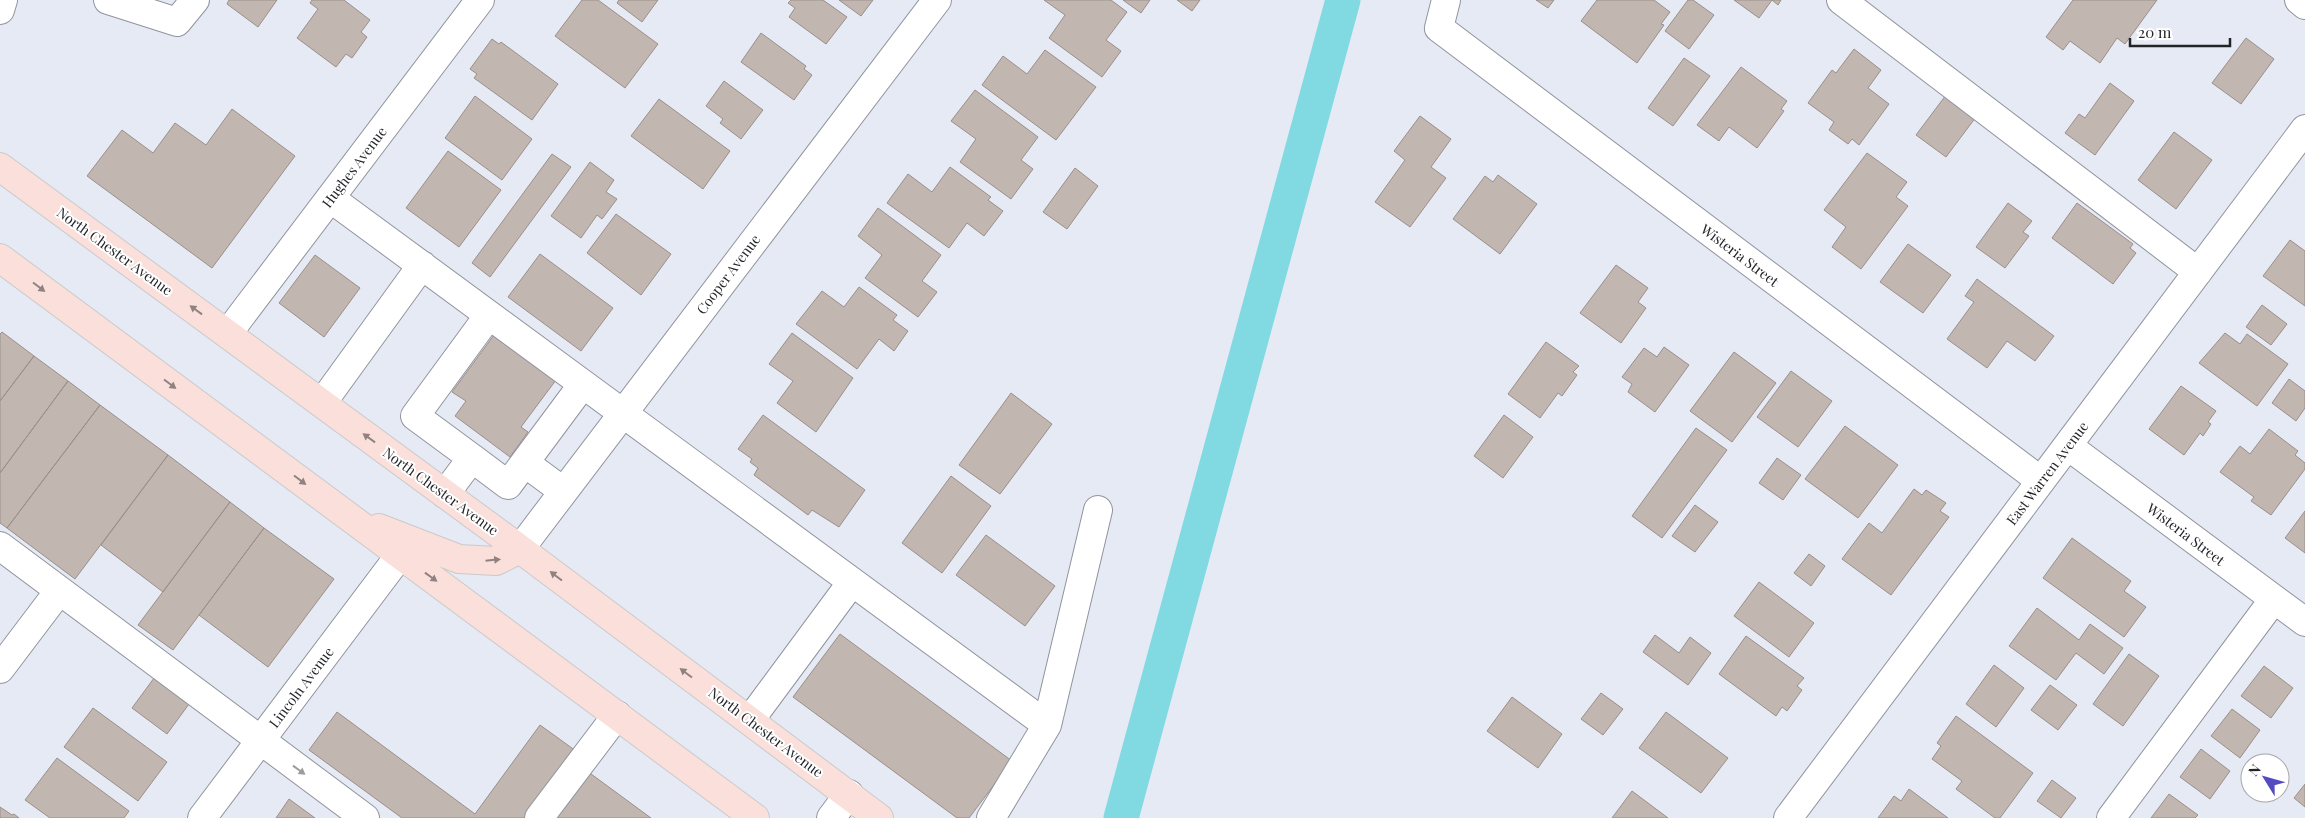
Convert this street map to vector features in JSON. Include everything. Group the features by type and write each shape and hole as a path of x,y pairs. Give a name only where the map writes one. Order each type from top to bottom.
{"main road":[{"name":"North Chester Avenue","path":"0,167 520,549 879,818"},
{"path":"0,258 755,818"},
{"path":"348,516 460,559 496,562 520,549"}],"street":[{"path":"0,10 3,0"},
{"path":"108,0 177,22 195,0"},
{"name":"Hughes Avenue","path":"228,333 480,0"},
{"name":"Cooper Avenue","path":"520,549 938,0"},
{"name":"Wisteria Street","path":"1446,0 1439,28 2040,481"},
{"path":"1842,0 2198,272"},
{"path":"2299,0 2305,5"},
{"name":"East Warren Avenue","path":"1788,818 2305,129"},
{"path":"330,198 1047,725"},
{"path":"322,403 422,265"},
{"path":"489,315 414,416 508,486 583,384"},
{"name":"Wisteria Street","path":"2068,446 2305,622"},
{"path":"445,494 472,458"},
{"path":"525,463 563,491"},
{"path":"991,818 1047,725 1098,510"},
{"path":"0,546 365,818"},
{"name":"Lincoln Avenue","path":"202,818 400,555"},
{"path":"750,720 852,582"},
{"path":"0,669 59,591"},
{"path":"2111,818 2274,599"},
{"path":"539,818 618,715"},
{"path":"831,818 849,794"}],"building":[{"path":"229,0 277,0 258,27 227,4"},
{"path":"312,0 344,0 370,20 361,32 367,37 352,58 346,54 336,67 297,38 318,9 310,3"},
{"path":"582,0 598,0 658,44 625,88 555,36"},
{"path":"619,0 658,0 642,22 617,3"},
{"path":"791,0 823,0 847,17 826,44 789,17 795,8 788,3"},
{"path":"839,0 873,0 861,16"},
{"path":"1044,0 1111,0 1127,12 1106,40 1121,51 1102,77 1049,38 1065,15"},
{"path":"1123,0 1150,0 1141,13"},
{"path":"1177,0 1200,0 1192,11"},
{"path":"1536,0 1554,0 1548,8"},
{"path":"1597,0 1654,0 1670,12 1661,24 1664,25 1637,63 1581,21"},
{"path":"1688,0 1693,0 1714,15 1689,49 1665,31"},
{"path":"1734,0 1772,0 1759,18"},
{"path":"1772,0 1781,0 1778,5"},
{"path":"2073,0 2157,0 2125,44 2117,38 2100,63 2070,41 2063,50 2046,37"},
{"path":"761,33 806,66 804,69 812,75 794,100 741,62"},
{"path":"2246,38 2274,59 2241,104 2212,83"},
{"path":"492,39 499,44 501,42 558,84 532,120 474,78 477,74 470,69"},
{"path":"1854,49 1881,70 1868,88 1889,104 1859,145 1852,139 1848,144 1829,130 1834,122 1808,103 1832,70 1836,73"},
{"path":"1045,50 1096,87 1056,140 982,85 1003,56 1027,74"},
{"path":"1684,58 1710,76 1673,126 1648,108"},
{"path":"1741,67 1787,101 1781,109 1784,111 1757,148 1729,127 1719,141 1697,125"},
{"path":"724,81 763,110 741,139 720,123 723,119 706,106"},
{"path":"2110,83 2134,101 2095,155 2065,133 2079,114 2085,118"},
{"path":"975,90 1038,137 1021,160 1033,169 1011,199 960,162 976,139 951,121"},
{"path":"1946,95 1976,117 1946,157 1916,135"},
{"path":"475,96 532,139 502,180 445,138"},
{"path":"659,99 730,151 703,189 631,136"},
{"path":"232,109 295,156 212,268 87,176 122,130 153,153 175,123 206,145"},
{"path":"1420,116 1451,139 1431,167 1446,178 1410,227 1375,202 1405,160 1394,151"},
{"path":"2174,132 2212,160 2176,209 2138,180"},
{"path":"448,151 501,190 459,247 406,208"},
{"path":"1867,153 1907,182 1896,197 1908,206 1861,269 1832,247 1846,227 1824,210"},
{"path":"552,154 571,167 490,277 472,263"},
{"path":"590,162 614,180 606,192 617,199 602,219 597,215 581,238 551,216"},
{"path":"950,167 991,197 988,200 1003,211 984,236 967,223 949,248 887,203 908,174 932,192"},
{"path":"1075,168 1098,186 1067,229 1043,212"},
{"path":"1498,175 1537,204 1500,254 1453,219 1485,176 1493,182"},
{"path":"2008,203 2032,221 2023,232 2029,236 2005,268 1976,247"},
{"path":"2077,203 2133,244 2130,248 2136,253 2113,284 2052,238"},
{"path":"878,208 941,255 922,281 937,292 918,317 865,278 882,255 858,236"},
{"path":"616,214 671,254 641,295 587,253"},
{"path":"2290,240 2305,251 2305,306 2263,276"},
{"path":"1908,244 1951,275 1923,313 1880,282"},
{"path":"540,254 613,308 581,351 508,297"},
{"path":"315,255 360,288 324,337 279,303"},
{"path":"1616,265 1648,288 1638,302 1646,308 1621,343 1580,313"},
{"path":"1977,279 2054,336 2035,361 2007,341 1987,368 1947,339 1974,302 1965,296"},
{"path":"859,287 897,315 893,320 908,331 894,351 879,339 857,369 796,324 822,291 844,307"},
{"path":"2262,305 2287,324 2271,345 2246,327"},
{"path":"2,332 34,356 0,401 0,334"},
{"path":"792,333 853,378 816,432 777,403 793,381 769,364"},
{"path":"2225,333 2240,344 2247,334 2288,364 2257,406 2199,363"},
{"path":"494,335 556,380 521,427 528,432 510,457 455,416 466,401 452,392"},
{"path":"1546,342 1579,366 1573,372 1577,375 1562,396 1558,393 1540,418 1508,394"},
{"path":"1664,347 1689,365 1655,412 1628,392 1632,384 1622,377 1644,348 1657,357"},
{"path":"1734,352 1776,383 1732,442 1690,411"},
{"path":"34,356 68,381 0,473 0,401"},
{"path":"1791,371 1832,401 1798,447 1757,417"},
{"path":"2289,379 2305,391 2305,408 2296,421 2272,403"},
{"path":"68,381 100,405 7,528 0,523 0,473"},
{"path":"2181,386 2216,411 2208,422 2211,424 2203,436 2200,433 2184,455 2149,429"},
{"path":"1011,393 1052,424 1000,494 959,465"},
{"path":"100,405 168,455 75,579 7,528"},
{"path":"763,415 865,490 839,527 812,510 808,515 754,475 758,468 750,462 752,459 738,449"},
{"path":"1504,415 1533,437 1503,478 1474,456"},
{"path":"1845,426 1898,465 1858,518 1805,479"},
{"path":"1696,428 1727,450 1662,538 1632,516"},
{"path":"2269,429 2298,451 2295,455 2305,463 2305,469 2271,515 2251,501 2254,497 2220,472 2240,446 2250,454"},
{"path":"168,455 230,502 163,592 101,545"},
{"path":"1777,458 1801,475 1783,500 1759,483"},
{"path":"951,476 991,506 942,573 902,543"},
{"path":"1914,489 1922,495 1926,490 1946,503 1940,511 1949,517 1891,595 1842,559 1869,523 1882,533"},
{"path":"230,502 264,528 173,650 138,625"},
{"path":"1695,505 1718,522 1695,552 1672,536"},
{"path":"2305,511 2305,553 2285,538"},
{"path":"264,528 334,579 268,667 199,615"},
{"path":"986,535 1055,586 1025,626 956,575"},
{"path":"2072,538 2131,581 2124,591 2146,607 2124,637 2043,578"},
{"path":"1809,554 1825,566 1811,586 1794,573"},
{"path":"1759,582 1814,623 1789,657 1734,616"},
{"path":"2037,608 2079,640 2090,624 2123,648 2104,674 2076,653 2056,680 2009,646"},
{"path":"840,634 1012,761 969,818 957,818 793,697"},
{"path":"1655,635 1679,653 1690,637 1711,653 1688,685 1643,652"},
{"path":"1746,636 1804,678 1797,686 1802,690 1787,711 1782,707 1776,716 1719,674"},
{"path":"2129,654 2159,676 2123,726 2093,704"},
{"path":"1994,665 2024,688 1996,727 1966,704"},
{"path":"2264,666 2293,688 2271,718 2241,696"},
{"path":"157,674 192,700 167,734 132,708"},
{"path":"2050,685 2077,705 2058,730 2031,710"},
{"path":"1601,693 1623,709 1603,735 1581,719"},
{"path":"1512,697 1562,734 1538,768 1487,731"},
{"path":"93,708 167,762 138,801 64,747"},
{"path":"2232,709 2260,730 2244,753 2240,753 2240,758 2211,736"},
{"path":"337,712 475,814 540,725 576,751 527,818 402,818 309,750"},
{"path":"1666,712 1728,758 1701,793 1639,748"},
{"path":"1956,716 2033,773 2000,818 1995,818 1956,789 1962,781 1932,759 1941,746 1937,743"},
{"path":"2201,749 2230,771 2210,799 2180,777"},
{"path":"57,758 129,811 124,818 50,818 25,800"},
{"path":"587,771 651,818 552,818"},
{"path":"2052,780 2076,798 2061,818 2037,801"},
{"path":"2305,784 2305,807 2294,798"},
{"path":"1909,789 1948,818 1878,818 1894,796 1901,801"},
{"path":"1632,791 1668,818 1612,818"},
{"path":"2169,794 2198,815 2195,818 2151,818"},
{"path":"289,799 315,818 276,818"},
{"path":"0,807 12,815 14,814 19,818 0,818"}],"waterway":[{"path":"1121,818 1343,0"}]}
